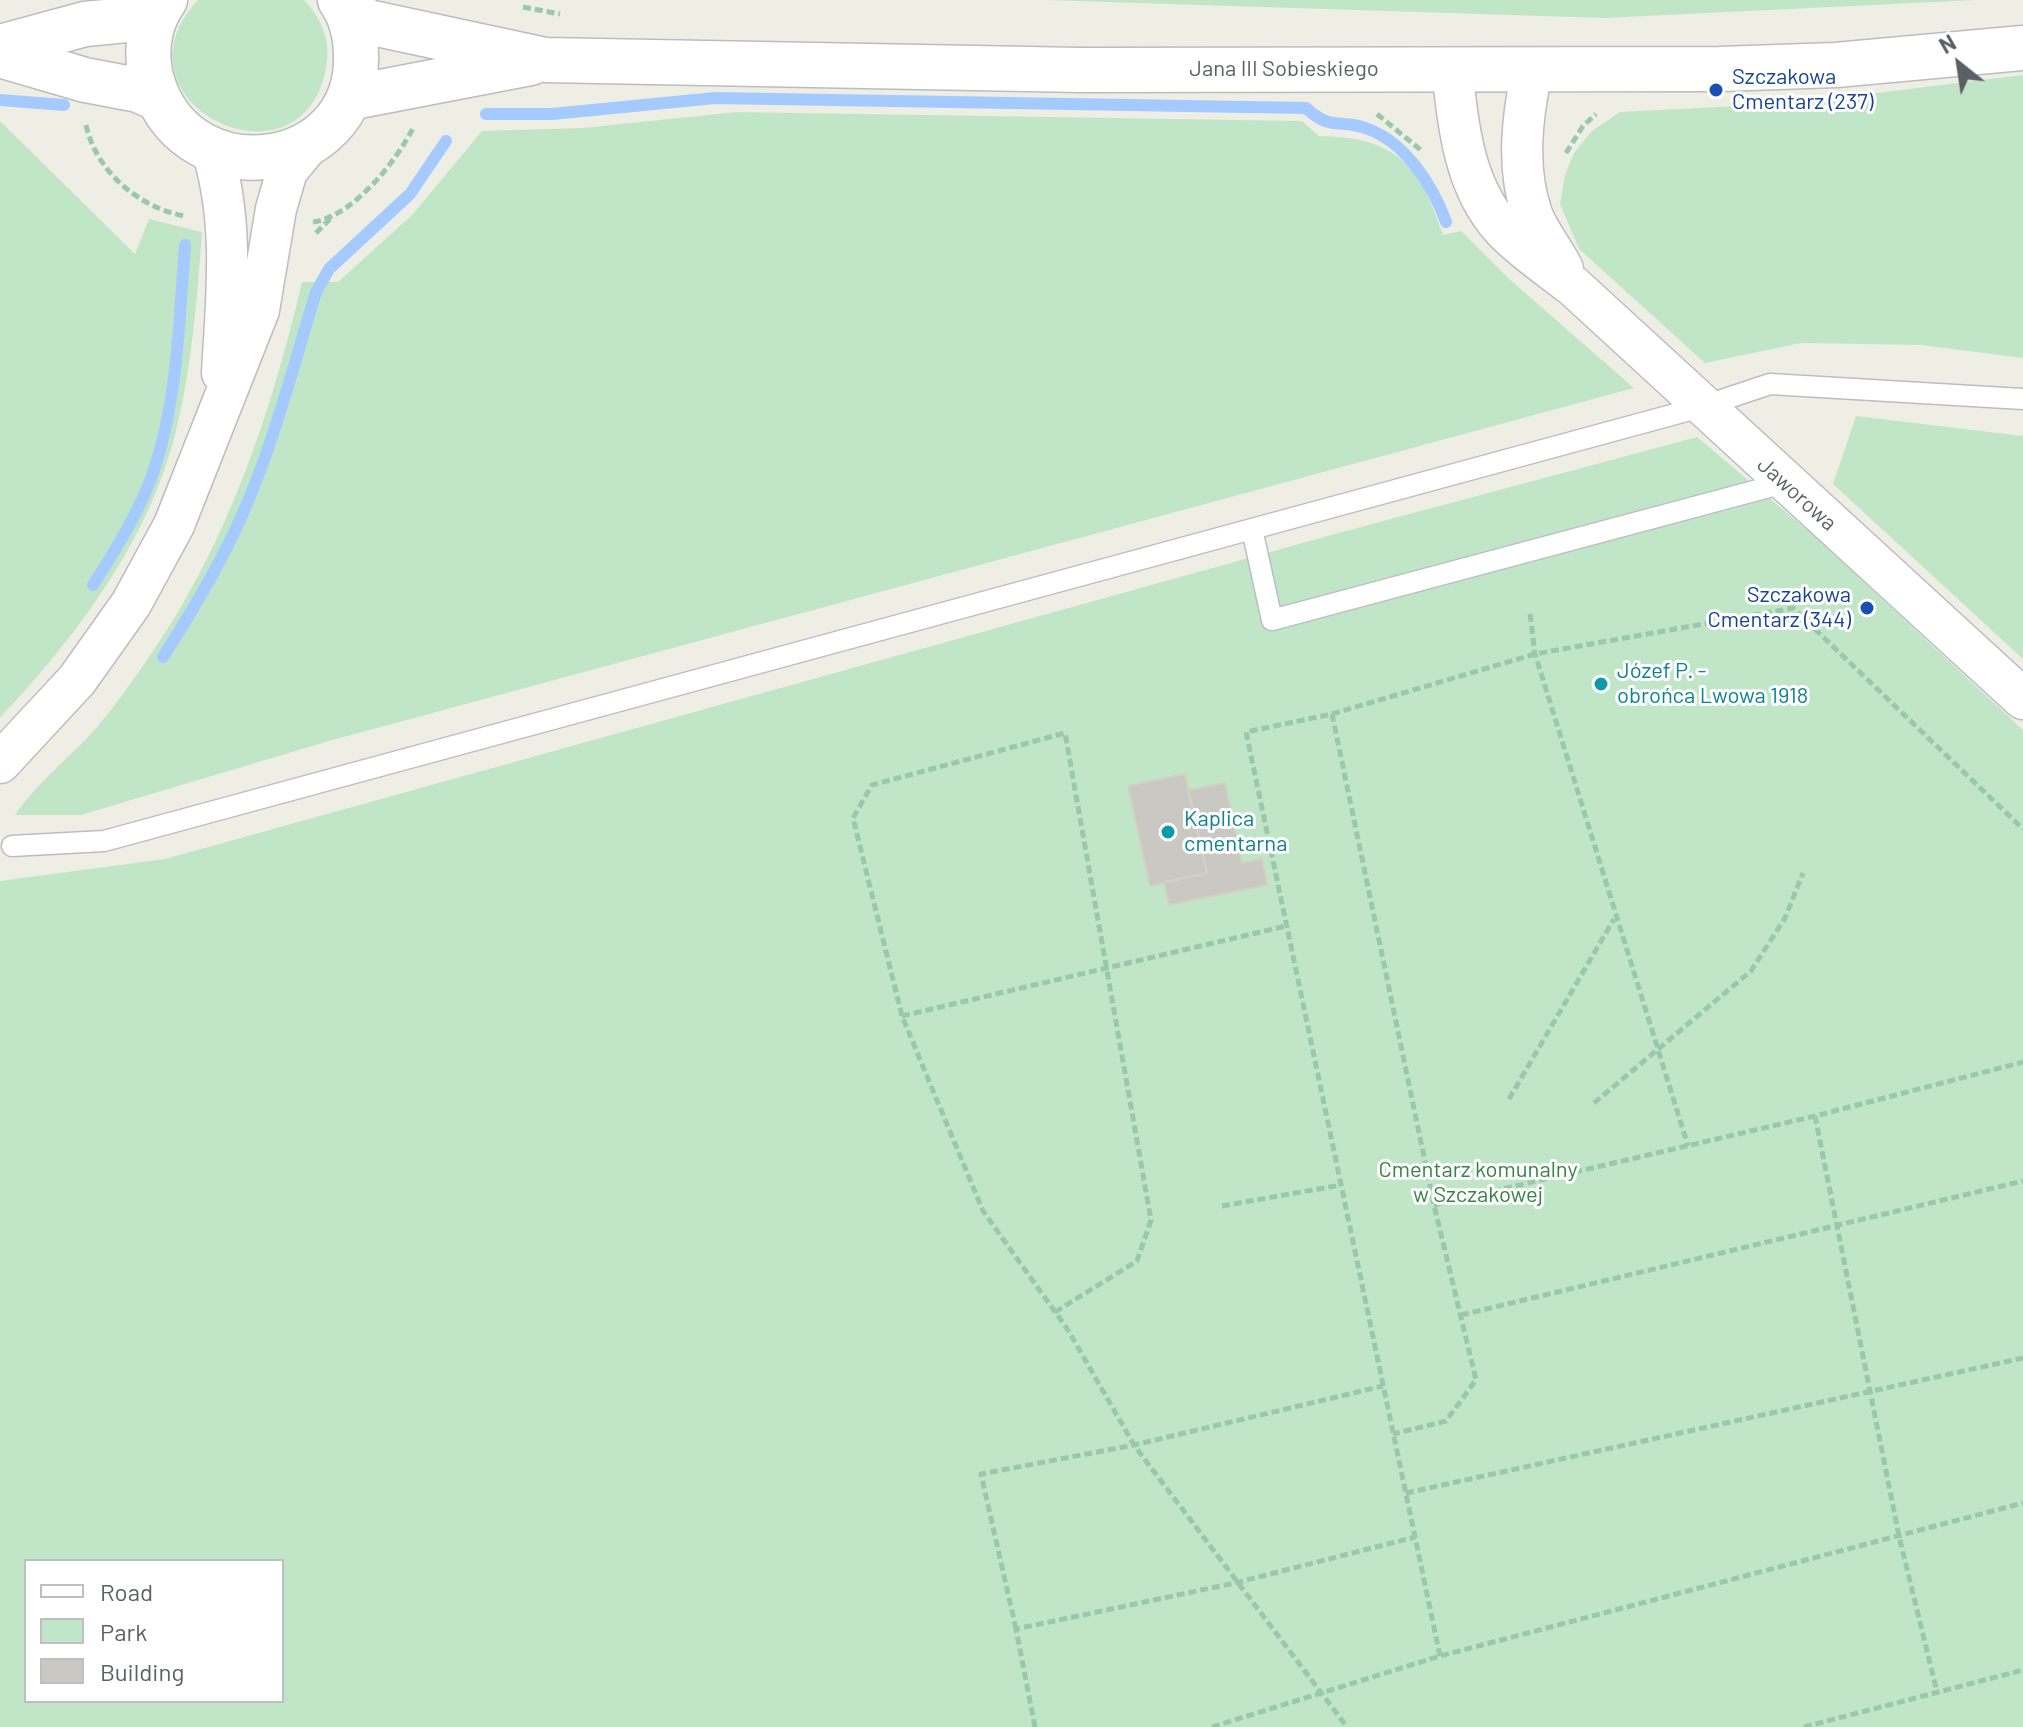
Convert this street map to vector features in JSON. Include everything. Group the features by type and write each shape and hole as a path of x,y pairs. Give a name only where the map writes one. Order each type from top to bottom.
{"street":[{"path":"343,4 368,22 545,60"},
{"path":"0,763 77,680 131,604 174,525 259,310 276,209 287,171 332,123 349,98 356,69 356,38 343,4"},
{"path":"162,5 149,39 148,70 172,121 190,139 212,151 245,159 279,156 310,143"},
{"path":"0,47 85,24 136,19 162,5"},
{"name":"Jana III Sobieskiego","path":"545,60 1081,70 1532,71 1836,65 2023,48"},
{"path":"0,55 85,80 138,90 159,99"},
{"path":"349,98 545,60"},
{"name":"Jaworowa","path":"1452,70 1460,135 1473,185 1508,235 1573,286 1701,407 2023,699"},
{"name":"Jaworowa","path":"1532,71 1521,124 1523,162 1532,214 1573,286"},
{"path":"212,151 219,172 228,266 220,405"}],"lane":[{"path":"12,846 104,841 1701,407 1770,384 2023,399"},
{"path":"1252,529 1272,620 1784,483"}],"path":[{"path":"1440,1656 1246,732 1332,714 1535,654 1793,608 2023,829"},
{"path":"1530,614 1535,654 1614,918 1688,1146"},
{"path":"1332,714 1434,1205 1476,1380 1446,1421 1393,1434"},
{"path":"1055,1312 1137,1261 1151,1220 1065,733 872,785 853,818 902,1016 983,1211 1055,1312 1134,1445 1235,1583 1347,1727"},
{"path":"1594,1103 1751,971 1785,918 1803,873"},
{"path":"1509,1099 1614,918"},
{"path":"902,1016 1286,926"},
{"path":"1434,1205 1815,1116 2023,1062"},
{"path":"1815,1116 1899,1536 1937,1692"},
{"path":"1461,1315 2023,1181"},
{"path":"1222,1206 1341,1185"},
{"path":"1406,1493 2023,1358"},
{"path":"1035,1727 981,1474 1134,1445 1383,1386"},
{"path":"1212,1727 1440,1656 2023,1503"},
{"path":"1016,1629 1235,1583 1415,1537"},
{"path":"1804,1727 2023,1670"}],"green space":[{"path":"198,0 304,0 317,16 327,43 325,73 307,110 280,128 247,131 215,120 189,100 174,71 175,37"},
{"path":"1045,0 1976,0 1604,18"},
{"path":"2023,75 2023,358 1921,345 1801,343 1705,363 1579,249 1560,204 1565,175 1574,153 1592,131 1620,112 1795,103"},
{"path":"736,112 1302,121 1319,136 1367,142 1401,159 1424,190 1443,235 1461,231 1508,278 1634,388 329,741 81,815 15,815 111,709 177,614 201,570 224,524 261,429 302,282 338,282 413,214 482,131 583,128"},
{"path":"0,121 135,254 149,219 202,232 193,332 182,407 164,472 148,511 128,549 82,621 0,718"},
{"path":"1856,416 2023,436 2023,659 1833,484"},
{"name":"Cmentarz komunalny w Szczakowej","path":"1697,437 1812,534 2023,730 2023,1727 0,1727 0,881 165,859 1335,534"}],"building":[{"name":"Kaplica cmentarna","path":"1185,774 1207,873 1150,886 1128,786"},
{"path":"1225,783 1242,863 1262,859 1267,885 1169,905 1164,882 1207,873 1188,790"}],"waterway":[{"path":"486,114 552,114 715,98 1306,108 1323,120 1368,129 1394,144 1426,180 1446,222"},
{"path":"0,100 64,105"},
{"path":"163,657 191,613 246,506 279,415 316,292 329,269 410,194 446,141"},
{"path":"93,585 142,500 162,443 176,359 185,245"}],"place":[{"name":"Szczakowa Cmentarz (237)","path":"1716,90"},
{"name":"Szczakowa Cmentarz (344)","path":"1867,608"},
{"name":"Józef P. - obrońca Lwowa 1918","path":"1601,684"},
{"name":"Kaplica cmentarna","path":"1168,832"}]}
